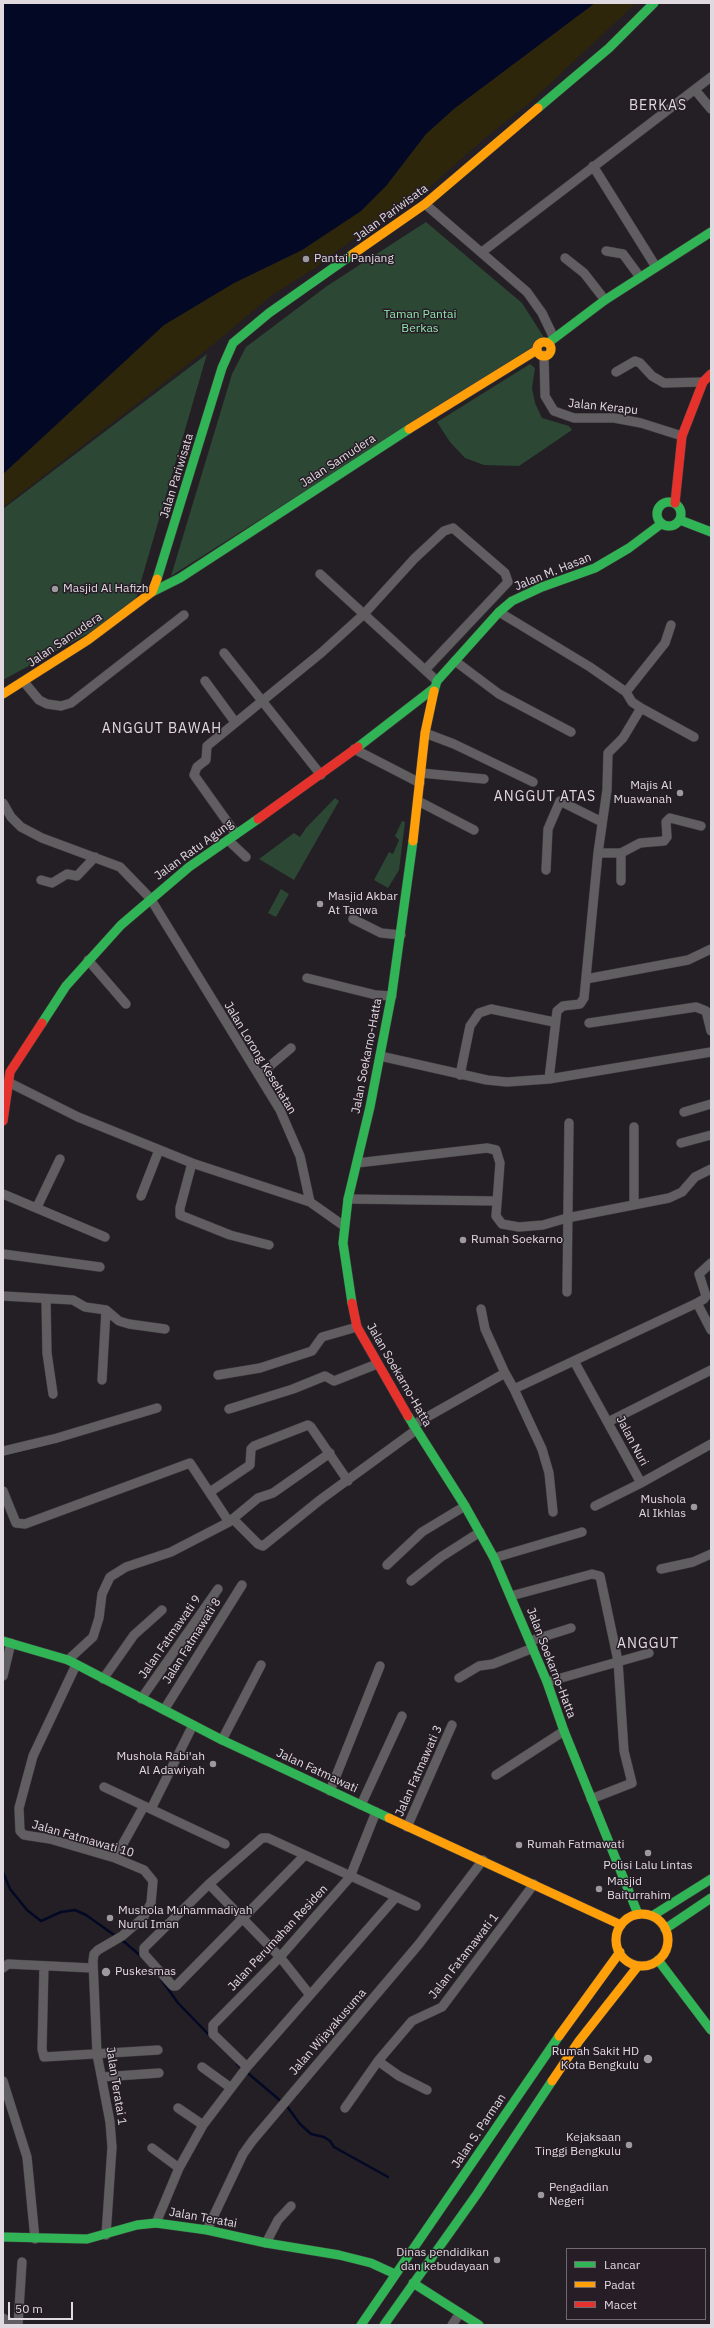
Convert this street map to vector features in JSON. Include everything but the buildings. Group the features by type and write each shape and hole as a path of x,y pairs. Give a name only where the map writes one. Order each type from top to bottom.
{"main road":[{"name":"Jalan Pariwisata","path":"152,592 163,564 222,368 233,342 269,313 425,204 609,48 654,3"},
{"path":"551,341 605,300 711,232"},
{"name":"Jalan Samudera","path":"3,694 88,640 152,592 180,578 444,406 541,353 538,346 541,342 551,341"},
{"path":"675,503 663,504 659,508 657,513 661,524 672,527 680,520 681,511 675,503 682,436 703,382 711,374"},
{"path":"680,520 711,532"},
{"name":"Jalan M. Hasan","path":"435,685 499,612 526,593 595,568 630,548 661,524"},
{"name":"Jalan Soekarno-Hatta","path":"435,685 425,733 418,801 392,996 348,1199 344,1226 346,1273 357,1326 377,1364 414,1427 465,1506 494,1558 547,1682 564,1731 638,1914"},
{"name":"Jalan Ratu Agung","path":"7,1075 62,992 88,960 121,925 150,898 189,867 321,775 435,685"},
{"path":"3,1117 7,1075"},
{"name":"Jalan Fatmawati","path":"7,1642 72,1662 222,1740 621,1925"},
{"path":"652,1916 711,1879"},
{"path":"665,1929 711,1898"},
{"path":"638,1914 652,1916 665,1929 667,1946 658,1960 651,1964 638,1966 628,1961 620,1952 617,1938 621,1925 631,1916 638,1914"},
{"name":"Jalan S. Parman","path":"361,2325 554,2043 620,1952"},
{"path":"658,1960 711,2030"},
{"path":"384,2325 413,2282 477,2194 579,2041 638,1966"},
{"name":"Jalan Teratai","path":"3,2237 82,2239 106,2235 132,2226 156,2223 207,2230 266,2243 353,2258 395,2274"},
{"path":"413,2282 478,2325"}],"street":[{"path":"482,252 593,166 696,91 711,77"},
{"path":"696,91 711,109"},
{"path":"593,166 656,267"},
{"path":"425,204 527,292 542,313 551,341"},
{"path":"606,251 623,254 640,277"},
{"path":"566,258 584,273 605,300"},
{"name":"Jalan Kerapu","path":"541,353 545,396 554,411 574,418 614,418 641,423 682,436"},
{"path":"616,372 635,361 659,381 670,384 703,382"},
{"path":"236,834 193,773 197,767 206,760 207,746 235,722 264,701 364,614 414,559 448,528 457,529 505,573 508,578 507,585 425,670"},
{"path":"320,574 425,670 435,685"},
{"path":"499,612 578,660 626,692 632,702 641,708 694,737"},
{"path":"24,682 39,700 47,704 61,706 71,703 184,615"},
{"path":"626,692 665,643 670,625"},
{"path":"224,653 264,701 321,775"},
{"path":"455,661 507,698 571,732"},
{"path":"205,681 235,722"},
{"path":"549,1079 554,1022 559,1008 582,1003 586,979 598,853 607,790 608,753 622,738 641,708"},
{"path":"425,733 454,744 534,782"},
{"path":"354,749 420,783"},
{"path":"421,773 484,779"},
{"path":"418,801 474,830"},
{"path":"546,870 548,829 560,801 602,822"},
{"name":"Jalan Lorong Kesehatan","path":"3,803 10,817 21,827 42,838 120,866 150,898 280,1110 300,1156 310,1202"},
{"path":"598,853 621,853 640,843 664,841 667,837 666,822 670,818 701,826"},
{"path":"228,840 246,857"},
{"path":"621,853 621,881"},
{"path":"42,880 52,883 67,874 77,876 95,858"},
{"path":"353,919 381,933 401,935"},
{"path":"586,979 688,960 711,949"},
{"path":"88,960 126,1004"},
{"path":"307,978 376,995 392,996"},
{"path":"589,1023 696,1007 706,1011 711,1030"},
{"path":"460,1075 470,1026 480,1013 491,1009 554,1022"},
{"path":"259,1075 291,1048"},
{"path":"380,1056 495,1082 549,1079 711,1052"},
{"path":"7,1075 78,1117 192,1163 310,1202 344,1226"},
{"path":"684,1112 711,1104"},
{"path":"567,1292 569,1123"},
{"path":"634,1127 634,1205"},
{"path":"681,1143 711,1135"},
{"path":"357,1163 492,1148 498,1152 499,1158 497,1219 508,1226 530,1227 676,1195 682,1192 695,1177 711,1169"},
{"path":"141,1196 159,1150"},
{"path":"37,1207 60,1159"},
{"path":"192,1163 180,1208 180,1215 219,1232 269,1245"},
{"path":"3,1194 37,1207 105,1237"},
{"path":"348,1199 497,1201"},
{"path":"3,1254 100,1268"},
{"path":"514,1389 697,1303 708,1300 698,1274 711,1263"},
{"path":"3,1296 46,1300 73,1300 85,1307 106,1310 119,1321 129,1324 165,1329"},
{"path":"46,1300 46,1353 53,1394"},
{"path":"697,1303 711,1330"},
{"path":"482,1309 485,1329 542,1449 549,1472 554,1512"},
{"path":"102,1380 106,1310"},
{"path":"218,1375 260,1368 312,1351 322,1337 357,1326"},
{"name":"Jalan Nuri","path":"574,1361 642,1483 711,1444"},
{"path":"229,1410 294,1389 325,1376 334,1381 377,1364"},
{"path":"608,1422 711,1370"},
{"path":"3,1491 16,1523 21,1524 190,1464 231,1520 258,1544 263,1546 320,1500 348,1481 414,1427 505,1373"},
{"path":"3,1451 58,1438 157,1408"},
{"path":"210,1492 250,1465 251,1449 254,1446 306,1425 310,1425 348,1481"},
{"path":"72,1662 93,1637 99,1618 102,1594 110,1577 126,1567 170,1552 231,1520 258,1498 272,1493 330,1453"},
{"path":"595,1506 642,1483"},
{"path":"387,1565 422,1532 465,1506"},
{"path":"411,1581 441,1557 480,1532"},
{"path":"494,1558 582,1532"},
{"path":"661,1569 693,1562 711,1554"},
{"path":"511,1596 598,1574 618,1661 624,1751 632,1784 591,1799"},
{"name":"Jalan Fatmawati 8","path":"164,1710 242,1585"},
{"name":"Jalan Fatmawati 9","path":"141,1699 218,1589"},
{"path":"103,1679 134,1635 162,1610"},
{"path":"459,1678 478,1666 493,1664 571,1628"},
{"path":"3,1676 7,1642"},
{"path":"547,1682 649,1653"},
{"name":"Jalan Fatmawati 10","path":"72,1662 32,1756 19,1808 20,1831 24,1835 50,1839 115,1858 144,1870 153,1881 151,1903 143,1918 119,1937 104,1946"},
{"path":"222,1740 261,1665"},
{"path":"330,1791 380,1666"},
{"path":"361,1805 402,1716"},
{"path":"115,1858 147,1808 193,1725"},
{"name":"Jalan Fatmawati 3","path":"407,1827 452,1725"},
{"path":"496,1775 564,1731"},
{"path":"104,1787 224,1844"},
{"name":"Jalan Perumahan Residen","path":"245,2069 213,2034 213,2025 280,1956 350,1877 376,1812"},
{"path":"304,1856 176,1986 173,1986 144,1954 144,1948 209,1884 262,1838 268,1838 304,1856 416,1906"},
{"name":"Jalan Wijayakusuma","path":"207,2230 243,2154 284,2102 419,1944 483,1860"},
{"path":"209,1884 280,1956 310,1995"},
{"name":"Jalan Fatamawati 1","path":"345,2108 378,2061 415,2018 442,2007 534,1884"},
{"path":"156,2223 179,2168 203,2125 245,2069 396,1898"},
{"name":"Jalan Teratai 1","path":"104,1946 94,1954 92,1968 97,2054 110,2122 112,2146 106,2235"},
{"path":"3,1968 8,1964 92,1968"},
{"path":"44,1966 42,2056 158,2050"},
{"path":"378,2061 399,2076 427,2090"},
{"path":"202,2067 231,2088"},
{"path":"102,2077 160,2073"},
{"path":"3,2081 27,2157 35,2239"},
{"path":"178,2108 203,2125"},
{"path":"152,2148 179,2168"},
{"path":"266,2243 278,2220 292,2206"},
{"path":"18,2325 22,2262"},
{"path":"452,2325 460,2313"},
{"path":"3,2318 14,2325"}],"green space":[{"name":"Taman Pantai Berkas","path":"426,222 522,303 545,339 171,576 232,374 246,347 327,286"},
{"path":"207,354 133,609 3,680 3,509"},
{"path":"530,364 535,368 532,388 535,403 542,418 569,426 572,430 519,466 484,465 465,458 450,442 437,422"},
{"path":"335,798 339,801 294,880 259,859 294,833 300,837 306,828"},
{"path":"402,821 405,822 399,870 388,888 374,880 389,852 393,854 399,840 395,836"},
{"path":"281,889 289,894 276,917 268,913"}],"sand":[{"name":"Pantai Panjang","path":"595,3 636,3 527,105 486,137 424,192 356,237 315,268 272,295 205,351 3,507 3,474 164,325 234,283 302,250 361,211 386,186 426,134 455,108"}],"water":[{"path":"3,3 595,3 455,108 426,134 386,186 361,211 302,250 234,283 164,325 3,474"}],"waterway":[{"path":"3,1872 10,1889 27,1910 41,1921 61,1912 75,1910 86,1915 117,1937"},
{"path":"122,1940 142,1957"},
{"path":"161,1979 178,2003 210,2036"},
{"path":"237,2064 282,2102"},
{"path":"286,2105 300,2124 311,2134 324,2137 330,2141 334,2147 388,2177"}],"traffic: fast":[{"path":"538,108 609,48 654,3"},
{"path":"548,343 605,300 711,232"},
{"path":"157,579 222,368 233,343 269,313 353,254"},
{"path":"152,592 180,578 409,429"},
{"path":"669,502 678,505 681,514 678,523 669,526 660,523 657,514 660,505 669,502"},
{"path":"680,520 711,532"},
{"path":"434,691 437,681 499,612 512,601 542,587 595,568 629,548 661,524"},
{"path":"358,747 433,689"},
{"path":"42,1023 66,986 121,925 189,867 258,819"},
{"path":"352,1303 343,1243 348,1199 370,1107 392,993 413,841"},
{"path":"408,1416 465,1506 494,1558 547,1682 564,1731 638,1914"},
{"path":"3,1641 68,1660 222,1740 389,1818"},
{"path":"652,1916 711,1879"},
{"path":"665,1929 711,1898"},
{"path":"658,1960 711,2030"},
{"path":"361,2325 559,2036"},
{"path":"384,2325 477,2194 552,2081"},
{"path":"3,2237 87,2239 137,2225 156,2223 207,2230 266,2243 339,2255 371,2263 395,2274"},
{"path":"413,2283 479,2325"}],"traffic: slow":[{"path":"353,254 425,204 538,108"},
{"path":"544,342 549,344 551,349 549,354 544,356 539,354 537,349 539,344 544,342"},
{"path":"409,429 537,350"},
{"path":"3,694 88,640 152,592 157,579"},
{"path":"413,841 425,733 434,691"},
{"path":"389,1818 621,1925"},
{"path":"642,1914 652,1916 660,1922 666,1930 668,1940 666,1950 660,1958 652,1964 642,1966 632,1964 624,1958 618,1950 616,1940 618,1930 624,1922 632,1916 642,1914"},
{"path":"559,2036 620,1952"},
{"path":"552,2081 579,2041 638,1966"}],"traffic: jam":[{"path":"675,503 682,436 703,382 711,374"},
{"path":"258,819 358,747"},
{"path":"3,1121 10,1072 42,1023"},
{"path":"352,1303 357,1327 408,1416"}],"place":[{"name":"Pantai Panjang","path":"306,259"},
{"name":"Masjid Al Hafizh","path":"55,589"},
{"name":"Majis Al Muawanah","path":"680,793"},
{"name":"Masjid Akbar At Taqwa","path":"320,904"},
{"name":"Rumah Soekarno","path":"463,1240"},
{"name":"Mushola Al Ikhlas","path":"694,1507"},
{"name":"Mushola Rabi'ah Al Adawiyah","path":"213,1764"},
{"name":"Rumah Fatmawati","path":"519,1845"},
{"name":"Polisi Lalu Lintas","path":"648,1853"},
{"name":"Masjid Baiturrahim","path":"599,1889"},
{"name":"Mushola Muhammadiyah Nurul Iman","path":"110,1918"},
{"name":"Puskesmas","path":"106,1972"},
{"name":"Rumah Sakit HD Kota Bengkulu","path":"648,2059"},
{"name":"Kejaksaan Tinggi Bengkulu","path":"629,2145"},
{"name":"Pengadilan Negeri","path":"541,2195"},
{"name":"Dinas pendidikan dan kebudayaan","path":"497,2260"}],"district":[{"name":"BERKAS","path":"658,106"},
{"name":"ANGGUT BAWAH","path":"162,729"},
{"name":"ANGGUT ATAS","path":"545,797"},
{"name":"ANGGUT","path":"648,1644"}]}
